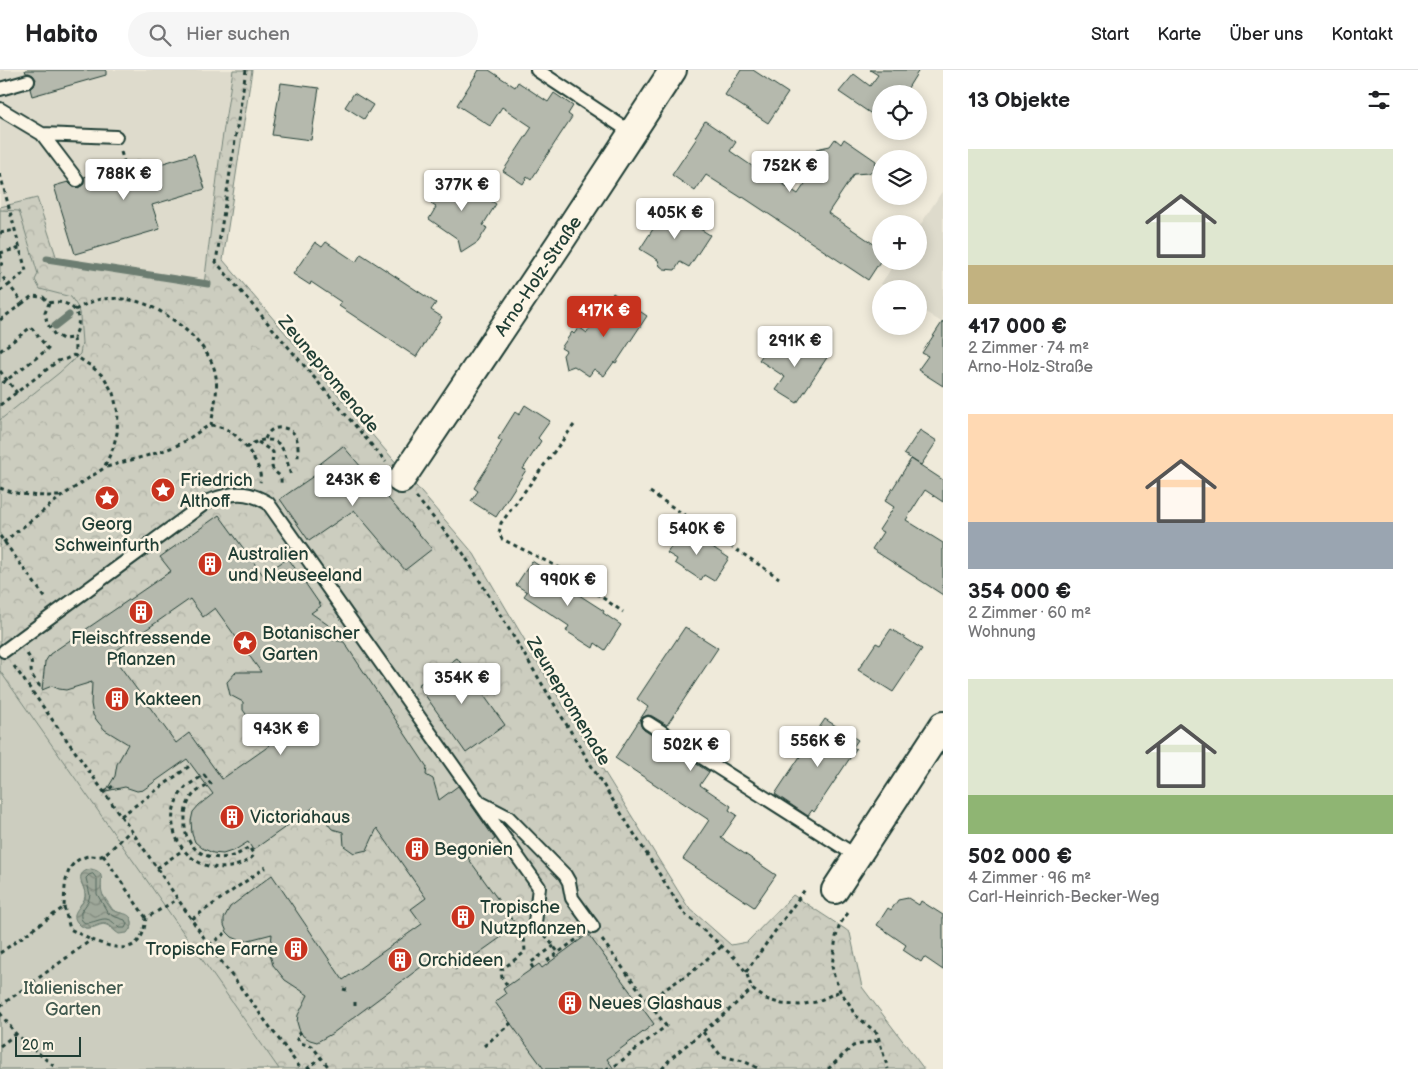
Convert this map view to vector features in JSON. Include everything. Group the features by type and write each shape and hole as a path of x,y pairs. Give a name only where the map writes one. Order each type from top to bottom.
{"street":[{"name":"Arno-Holz-Straße","path":"401,480 673,70"},
{"path":"835,890 943,725"}],"lane":[{"path":"537,70 632,133"},
{"path":"0,89 28,81"},
{"path":"0,109 42,134 77,180"},
{"path":"42,134 116,137"},
{"path":"4,651 208,501 230,494 245,494 259,498 268,503 539,886 535,923"},
{"path":"648,723 858,857"},
{"path":"479,802 508,817 565,876 570,882 572,898 593,927"}],"path":[{"name":"Zeunepromenade","path":"246,70 216,262 463,553 684,913 734,957 746,972 752,989"},
{"path":"0,174 26,271 0,291"},
{"path":"0,234 15,230"},
{"path":"0,265 2,260 0,252 20,248"},
{"path":"0,274 23,303"},
{"path":"0,320 32,296 43,297 49,303"},
{"path":"75,310 90,302 104,299 120,299 143,303 153,307 183,328 207,354 215,370 216,401 211,425"},
{"path":"49,303 57,301 66,303 75,310 78,318 78,327 74,338 74,355"},
{"path":"49,303 45,313 46,323 54,334 63,338 74,338"},
{"path":"0,351 31,328 48,349 0,385"},
{"path":"0,405 58,361 74,355"},
{"path":"74,355 104,377 113,392 118,413 117,433 104,468"},
{"path":"0,371 16,392"},
{"path":"0,545 62,496 104,468 172,448 211,425 230,431 237,436 258,466 262,476 260,484"},
{"path":"574,425 501,523 499,533 502,539 560,568 624,612"},
{"path":"265,440 269,432 273,430 285,428 291,430 296,436 298,460"},
{"path":"246,448 258,441 274,440 279,443 287,461 290,476"},
{"path":"258,441 273,452 272,466 280,475 282,484"},
{"path":"0,488 16,493 62,496"},
{"path":"650,492 779,578"},
{"path":"0,536 56,613"},
{"path":"18,641 32,660 31,672 41,685"},
{"path":"4,651 131,830 209,945 301,1069"},
{"path":"121,816 191,765"},
{"path":"204,774 210,784 192,795 185,810 187,837 194,848 213,857 228,857 238,854 249,847 254,855 250,861 231,867 212,868 191,859 183,850 176,836 172,816 177,800 185,788 204,774"},
{"path":"103,793 113,786"},
{"path":"131,830 103,856 85,857 77,861 69,869 66,876 64,907 70,930 109,946 128,948 142,936 146,918 178,899"},
{"path":"157,868 183,850"},
{"path":"103,856 146,918"},
{"path":"192,919 266,867"},
{"path":"746,972 806,888"},
{"path":"0,953 64,907"},
{"path":"848,913 840,924 836,937 832,966 840,991 854,1014 877,1033 888,1069"},
{"path":"593,927 666,1026 608,1068"},
{"path":"507,985 502,978 501,970 525,952 524,931"},
{"path":"209,945 227,932"},
{"path":"548,939 558,952"},
{"path":"0,1006 91,940"},
{"path":"547,960 572,942"},
{"path":"533,968 530,963 554,946"},
{"path":"647,1001 693,971 722,946"},
{"path":"343,989 348,990"},
{"path":"662,1069 671,1058 752,989 766,999 782,1004 800,1005 816,1002 840,991"},
{"path":"355,1002 355,1008"},
{"path":"0,1013 16,1034 57,1069"},
{"path":"484,1046 511,1023"},
{"path":"301,1032 296,1036 300,1043 312,1046 330,1069"},
{"path":"702,1032 721,1056 760,1069"},
{"path":"0,1046 16,1034"},
{"path":"828,1069 853,1046 879,1040"},
{"path":"307,1069 322,1057"}],"shaded area":[{"path":"0,70 233,70 220,153 204,285 57,262 37,198 0,207"},
{"path":"943,190 943,323 927,313 927,280 884,280 890,270 927,270 927,215"}],"green space":[{"name":"Botanischer Garten","path":"233,70 252,70 223,260 474,554 563,705 688,907 731,945 747,942 793,895 845,929 850,933 862,987 924,1069 0,1069 0,207 37,198 58,262 204,285 220,153"},
{"path":"0,210 19,211 38,274 35,280 40,289 71,297 77,306 80,316 82,343 80,354 0,420"},
{"name":"Italienischer Garten","path":"0,671 279,1069 0,1069","holes":["101,877 101,892 113,910 131,918 131,929 116,932 104,924 85,928 80,905 85,897 85,891 81,882"]}],"water":[{"path":"96,870 101,875 103,895 112,910 126,914 131,918 132,926 127,933 119,934 106,924 87,928 76,921 76,911 85,898 81,877 85,871"}],"building":[{"path":"25,70 106,70 106,75 32,96 30,89 34,86 36,79 33,75 26,73"},
{"path":"479,70 489,70 515,87 518,82 548,102 554,93 573,106 568,114 572,117 531,180 527,177 523,184 503,171 532,127 502,107 490,126 457,105"},
{"path":"741,70 753,70 788,93 768,123 725,95"},
{"path":"870,70 919,70 910,85 872,85 872,114 839,92 854,74 870,86 878,75"},
{"path":"281,83 319,88 311,140 272,135"},
{"path":"354,93 373,105 364,119 345,107"},
{"path":"705,121 736,142 730,151 768,177 769,175 798,194 821,160 816,149 830,146 835,139 841,144 844,139 872,158 872,171 869,173 854,174 828,213 872,243 872,270 874,270 868,280 743,197 706,175 695,191 672,175 697,138 695,137"},
{"path":"194,154 205,189 152,205 160,229 75,254 54,186 68,182 73,187 78,188 84,184 84,177 140,160 143,169"},
{"path":"451,174 496,204 483,225 487,228 478,242 461,253 458,239 429,219 436,207 431,204"},
{"path":"670,203 692,218 689,222 710,235 689,267 680,262 675,270 664,269 660,266 658,260 640,249"},
{"path":"315,242 322,247 326,242 356,262 361,254 436,303 431,310 442,317 416,357 339,306 341,302 311,282 310,285 293,274"},
{"path":"613,293 647,316 616,363 614,362 604,376 594,369 589,376 574,366 566,369 563,355 566,351 561,348 572,332 574,334 579,327 587,333"},
{"path":"943,321 943,386 918,370 928,356 922,353"},
{"path":"809,340 830,353 797,403 776,390 785,377 759,360 772,342 797,358"},
{"path":"525,405 550,421 538,438 541,441 523,469 526,470 496,517 471,501 478,491 474,488 497,452 502,441 498,439 515,412 519,415"},
{"path":"920,430 937,441 921,465 904,454"},
{"path":"343,446 432,549 405,570 354,510 309,541 280,499 321,471 317,466"},
{"path":"911,459 943,480 943,502 925,490 906,520 943,543 943,595 872,549 883,532 879,530 894,507 885,501"},
{"path":"219,515 263,575 288,558 321,606 311,613 331,627 333,640 344,642 427,767 426,775 433,779 439,800 458,786 495,839 468,858 517,926 455,970 441,952 333,1033 317,1042 303,1036 297,1022 298,1015 308,995 285,980 273,965 270,955 272,934 245,941 232,937 227,932 224,918 230,907 272,875 343,980 422,924 411,909 426,898 377,828 367,850 354,853 344,846 343,832 332,829 314,807 253,850 248,842 235,850 223,854 213,853 202,848 195,842 191,821 193,812 213,794 187,759 143,790 137,791 125,787 106,791 115,776 117,764 128,744 105,730 93,715 91,704 92,682 66,690 52,686 42,690 45,662 50,654 171,571 160,557","holes":["190,599 203,617 215,608 261,672 236,672 227,682 230,695 243,702 243,710 269,746 222,779 189,733 176,743 111,654"]},
{"path":"684,528 729,558 714,581 704,575 701,580 675,563 677,559 667,553"},
{"path":"532,561 578,591 576,593 604,611 603,613 621,625 605,650 595,643 593,648 566,631 569,626 524,596 527,592 516,585"},
{"path":"685,627 718,648 667,725 648,715 641,718 640,722 644,730 709,772 700,785 731,806 729,810 737,815 721,838 776,875 754,907 683,859 709,820 615,758 648,707 637,699"},
{"path":"891,629 922,649 893,692 858,670 876,643 880,645"},
{"path":"457,658 505,725 466,753 418,685"},
{"path":"825,719 858,740 853,747 856,749 814,812 812,810 808,816 775,794"},
{"path":"908,898 919,905 921,901 943,915 943,970 924,957 921,962 903,950 906,945 877,925 888,908 891,910 898,900"},
{"name":"Neues Glashaus","path":"588,934 654,1024 607,1059 614,1069 544,1069 495,1002 506,994 503,989 539,964 542,968"}],"waterway":[{"path":"47,259 208,284"},
{"path":"55,326 69,315"}],"place":[{"name":"Friedrich Althoff","path":"163,490"},
{"name":"Georg Schweinfurth","path":"107,498"},
{"name":"Australien und Neuseeland","path":"210,564"},
{"name":"Fleischfressende Pflanzen","path":"141,612"},
{"name":"Botanischer Garten","path":"245,643"},
{"name":"Kakteen","path":"117,699"},
{"name":"Victoriahaus","path":"232,817"},
{"name":"Begonien","path":"417,849"},
{"name":"Tropische Nutzpflanzen","path":"463,917"},
{"name":"Tropische Farne","path":"296,949"},
{"name":"Orchideen","path":"400,960"},
{"name":"Neues Glashaus","path":"570,1003"}]}
